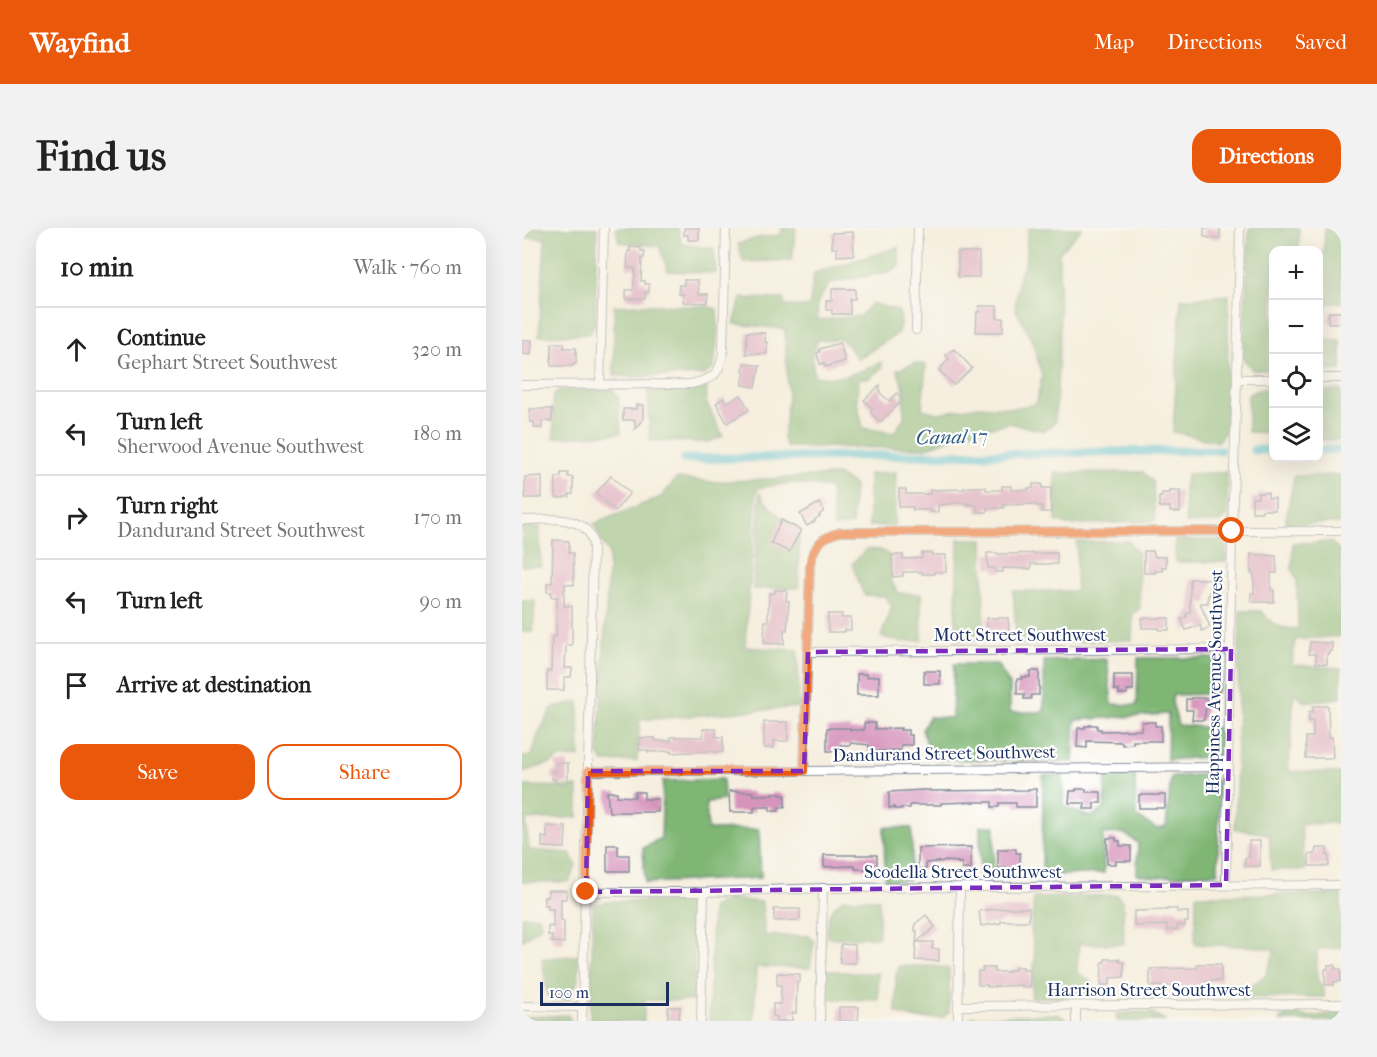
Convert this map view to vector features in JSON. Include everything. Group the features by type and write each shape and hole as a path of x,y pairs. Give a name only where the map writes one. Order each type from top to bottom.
{"street":[{"path":"600,384 604,228"},
{"path":"522,385 691,384 706,381 714,375 721,366 723,352 726,228"},
{"path":"916,330 918,228"},
{"name":"Happiness Avenue Southwest","path":"1226,885 1240,228"},
{"path":"1323,378 1341,378"},
{"path":"1238,379 1269,379"},
{"path":"522,520 567,520 581,524 591,536 593,550 582,1021"},
{"path":"804,771 810,564 813,550 825,538 841,532 1341,531"},
{"name":"Mott Street Southwest","path":"808,652 1231,649"},
{"name":"Dandurand Street Southwest","path":"588,771 1229,767"},
{"name":"Scodella Street Southwest","path":"586,892 704,892 823,888 1341,885"},
{"path":"820,1021 823,888"},
{"path":"958,1021 960,888"},
{"path":"701,1021 704,892"},
{"name":"Harrison Street Southwest","path":"958,1006 1341,1004"},
{"path":"1076,1005 1076,1021"},
{"path":"522,1006 583,1006"}],"highlighted area":[{"path":"1231,649 1226,885 586,892 588,771 804,771 808,652"}],"green space":[{"path":"522,228 597,228 595,324 589,334 539,336 545,238 522,238"},
{"path":"616,228 678,228 682,244 714,249 716,273 668,271 659,246 619,242"},
{"path":"782,228 796,228 792,260 743,262 738,244 757,238 781,235"},
{"path":"1028,228 1082,228 1059,253 1060,331 1055,422 1045,431 1009,423 961,434 927,448 787,447 783,439 788,396 785,329 734,324 741,298 783,299 785,306 809,307 814,273 899,247 899,267 889,272 830,283 817,303 818,320 860,316 872,303 899,311 901,323 897,334 858,359 842,339 818,340 812,354 814,376 841,376 882,362 882,368 869,378 859,378 857,401 863,428 894,433 904,418 904,388 897,370 915,363 926,365 922,409 938,413 979,406 1013,408 1036,404 1042,377 1034,344 1015,308 1019,276 1025,264"},
{"path":"1249,228 1299,228 1299,246 1269,246 1269,370 1252,370 1243,358"},
{"path":"1325,228 1341,228 1341,303 1327,303 1323,322 1323,300"},
{"path":"1229,295 1226,430 1218,442 1173,432 1181,299"},
{"path":"614,306 706,306 717,309 718,328 714,368 704,375 630,377 614,375"},
{"path":"1323,330 1326,340 1341,341 1341,370 1323,371"},
{"path":"707,387 706,402 723,436 708,442 650,441 648,390"},
{"path":"1269,388 1269,433 1248,432 1248,394"},
{"path":"559,390 613,390 618,397 621,433 554,438 553,396"},
{"path":"1341,390 1341,440 1323,440 1323,391"},
{"path":"896,472 894,526 869,526 869,474"},
{"path":"1143,472 1153,482 1155,521 1067,525 1056,521 1055,473"},
{"path":"1227,472 1228,515 1221,522 1186,523 1184,487 1187,474"},
{"path":"838,475 854,485 852,525 834,527 830,488 791,483 757,488 745,647 798,650 799,707 640,720 637,761 604,762 598,754 609,554 594,524 661,497 677,478 712,482"},
{"path":"1341,475 1341,523 1285,524 1294,476"},
{"path":"760,493 772,509 799,530 799,588 753,589"},
{"path":"522,527 540,527 541,566 522,566"},
{"path":"958,539 983,539 984,640 955,640"},
{"path":"1175,540 1223,540 1226,546 1226,562 1175,562"},
{"path":"1128,541 1138,553 1140,608 1133,614 1132,640 1017,644 1013,591 1076,591 1077,542"},
{"path":"1331,542 1341,552 1341,636 1295,640 1292,665 1341,668 1341,698 1304,702 1294,692 1289,771 1341,773 1341,823 1301,824 1305,870 1271,870 1269,834 1235,829 1240,611 1261,611 1277,625 1298,629 1297,580 1292,569 1293,543"},
{"path":"867,549 881,550 889,555 891,581 898,593 921,594 922,640 903,642 881,637 892,606 884,596 864,595 852,564"},
{"path":"522,601 535,601 533,632 522,632"},
{"path":"1138,658 1213,658 1221,676 1215,694 1173,695 1172,702 1178,725 1219,728 1223,741 1220,756 1167,760 1168,714 1075,720 1073,762 939,759 929,749 922,730 929,717 952,718 954,664 997,664 1010,685 1010,712 1044,712 1044,661 1107,659 1112,704 1137,705"},
{"path":"579,701 580,757 559,758 552,763 522,772 522,757 532,756 537,737 552,708"},
{"path":"1063,774 1064,806 1091,817 1104,809 1106,777 1135,776 1136,816 1156,829 1166,827 1171,777 1209,774 1219,784 1218,873 1155,877 1137,874 1138,843 1123,833 1103,834 1104,873 1042,876 1043,776"},
{"path":"723,779 724,800 706,802 708,830 759,829 761,878 645,883 643,848 661,838 663,781"},
{"path":"522,786 578,787 578,817 526,820 529,850 570,853 576,865 569,882 522,882"},
{"path":"980,826 995,826 993,880 980,880"},
{"path":"884,827 912,828 909,880 885,881"},
{"path":"1341,894 1341,948 1317,949 1317,979 1324,990 1324,997 1243,998 1242,992 1266,975 1275,950 1195,944 1196,895"},
{"path":"1117,895 1123,902 1124,944 1079,944 1077,972 1092,982 1092,995 1031,998 1035,958 1031,929 1034,898"},
{"path":"727,899 762,902 765,936 809,936 814,942 810,968 756,967 754,1021 709,1021 712,907"},
{"path":"843,899 879,899 879,937 827,937 829,915"},
{"path":"611,901 684,901 694,914 695,1001 644,1000 644,1021 590,1021 593,905"},
{"path":"522,916 538,916 542,925 522,941"},
{"path":"579,955 578,981 568,999 548,998 542,959"},
{"path":"899,966 935,966 949,969 949,1012 942,1018 917,1019 896,1013 896,975"},
{"path":"827,970 878,973 878,1000 826,999"},
{"path":"1289,1012 1308,1017 1341,1012 1341,1021 1279,1021"},
{"path":"1153,1013 1166,1021 1117,1021 1116,1014"},
{"path":"1057,1014 1066,1021 970,1021 971,1017"},
{"path":"568,1015 571,1021 522,1021 522,1017"}],"building":[{"path":"684,228 699,228 699,240 688,240 688,235 684,235"},
{"path":"1204,228 1220,228 1220,239 1204,237"},
{"path":"853,232 854,255 837,256 837,248 832,248 832,233"},
{"path":"630,247 641,248 641,251 645,251 644,258 642,258 641,281 649,284 649,292 645,292 645,299 626,299 626,290 633,290 634,284 635,268 627,268"},
{"path":"958,252 979,252 979,277 958,277"},
{"path":"684,280 698,280 699,294 708,294 707,303 683,302 683,294 679,294 679,285 684,285"},
{"path":"832,289 855,289 855,299 850,299 850,314 832,314 832,310 826,310 826,301 832,301"},
{"path":"979,306 997,306 997,318 1003,318 1003,332 976,332"},
{"path":"1329,312 1341,312 1341,323 1328,323"},
{"path":"747,332 765,333 767,354 746,354"},
{"path":"522,340 532,340 531,355 522,354"},
{"path":"552,343 564,343 564,348 576,348 576,364 551,366"},
{"path":"840,343 845,361 825,367 824,363 820,364 817,353 820,352 819,349"},
{"path":"954,349 972,368 954,385 939,370 949,359 946,355"},
{"path":"744,363 760,366 755,387 742,385 745,372 743,371"},
{"path":"880,385 880,393 889,401 897,393 903,400 880,422 870,412 873,409 864,400"},
{"path":"741,395 749,410 727,423 716,403 724,398 726,403"},
{"path":"636,405 643,405 643,419 635,429 635,420 623,420 623,409 636,409"},
{"path":"530,409 552,409 552,421 542,421 542,428 534,428 534,422 530,422"},
{"path":"561,473 568,473 568,477 573,477 573,494 569,494 569,497 556,498 556,477 561,477"},
{"path":"542,476 542,498 525,498 525,477"},
{"path":"611,476 630,493 615,511 596,493"},
{"path":"1033,484 1042,484 1042,488 1051,488 1051,512 1042,512 1042,506 1036,504 1003,505 1004,508 987,508 987,512 977,512 977,505 969,505 969,503 938,505 938,512 899,507 899,489 906,489 906,494 930,494 930,490 971,487 1002,490 1002,486 1011,486 1011,490 1028,490 1028,488 1033,488"},
{"path":"1170,491 1180,491 1180,512 1170,512 1170,507 1159,507 1159,497 1162,497 1162,493 1170,493"},
{"path":"1258,493 1268,493 1268,498 1275,498 1275,510 1252,512 1252,498 1258,498"},
{"path":"819,503 824,511 807,526 800,514"},
{"path":"781,520 801,530 789,552 771,543"},
{"path":"553,540 569,541 569,553 573,553 574,585 565,584 564,590 564,606 572,606 572,645 566,645 565,668 572,668 571,677 564,677 564,690 547,690 547,671 551,671 552,636 556,637 557,597 551,597 551,592 547,592 547,583 552,583"},
{"path":"1144,551 1153,551 1155,557 1166,557 1166,567 1162,567 1163,571 1144,573"},
{"path":"922,553 946,555 946,572 922,574 922,572 903,572 903,576 893,577 892,555 903,555 903,559 922,558"},
{"path":"987,553 1057,553 1057,564 1031,564 1031,569 1003,568 1003,572 995,572 995,568 988,568"},
{"path":"1251,554 1276,556 1277,573 1271,573 1274,602 1251,602 1251,593 1254,593 1254,573 1251,573"},
{"path":"1190,579 1212,579 1208,603 1200,603 1210,627 1202,631 1200,625 1186,630 1181,619 1187,617 1186,614 1190,612"},
{"path":"775,590 787,590 786,601 789,601 784,644 764,643 769,593 775,593"},
{"path":"828,614 842,614 841,618 851,618 851,630 828,632"},
{"path":"987,618 1008,618 1009,631 987,630"},
{"path":"1142,618 1169,618 1169,630 1142,628"},
{"path":"1310,642 1332,643 1332,651 1327,653 1327,664 1316,663 1316,654 1309,654"},
{"path":"924,671 940,671 940,684 924,684"},
{"path":"1030,671 1039,671 1039,695 1031,695 1031,699 1024,699 1024,694 1017,694 1017,679 1030,677"},
{"path":"857,674 866,674 866,677 879,676 879,695 857,695"},
{"path":"1114,675 1133,675 1133,690 1127,690 1127,694 1119,694 1119,690 1114,690"},
{"path":"1209,698 1209,707 1206,707 1204,720 1192,720 1193,710 1186,710 1186,699"},
{"path":"1313,706 1328,706 1329,737 1332,737 1333,758 1306,758 1306,737 1313,737 1313,721 1309,721 1309,712 1313,712"},
{"path":"764,722 788,722 788,741 774,741 774,748 764,748"},
{"path":"1142,722 1155,722 1155,726 1161,726 1161,741 1133,741 1133,744 1122,745 1122,742 1087,741 1087,748 1077,747 1078,728 1097,725 1097,729 1101,731 1141,730"},
{"path":"864,723 875,723 875,729 908,730 908,735 912,735 912,745 901,745 901,750 869,751 869,745 851,743 851,745 840,745 841,751 827,751 827,728 864,730"},
{"path":"703,729 716,729 716,737 723,737 723,752 671,753 671,751 639,750 639,738 671,741 671,737 703,737"},
{"path":"556,763 568,763 568,784 556,784 556,779 552,779 552,772 556,772"},
{"path":"1036,789 1036,807 1016,807 1016,803 999,803 999,807 992,807 992,802 973,802 910,805 910,808 901,809 889,808 889,792"},
{"path":"1076,789 1101,792 1101,803 1094,803 1094,809 1084,809 1085,803 1069,803 1070,791 1076,791"},
{"path":"729,791 753,792 753,795 780,793 780,795 785,795 785,807 779,807 779,811 770,811 770,807 754,807 754,812 730,812"},
{"path":"607,792 617,792 617,796 635,797 635,792 644,792 644,799 658,799 658,812 609,812"},
{"path":"1139,795 1165,795 1165,808 1139,808"},
{"path":"547,826 566,827 565,848 542,847 542,837 547,838"},
{"path":"1107,838 1116,838 1116,841 1120,841 1120,846 1131,846 1131,861 1116,861 1116,864 1107,864"},
{"path":"1249,841 1260,841 1260,866 1245,866 1245,858 1249,858"},
{"path":"607,845 618,845 618,855 629,855 629,871 607,871"},
{"path":"971,847 971,869 962,869 962,863 946,861 926,863 926,869 918,869 918,848"},
{"path":"1316,848 1327,848 1329,866 1309,866 1309,854 1315,854"},
{"path":"998,849 1016,849 1016,853 1020,853 1020,868 998,868"},
{"path":"824,855 877,855 877,869 855,869 855,866 824,867"},
{"path":"548,890 566,890 566,899 561,899 564,943 552,942 552,935 548,935 548,926 553,927 553,909 548,909 548,905 544,905 544,897 548,897"},
{"path":"1029,908 1029,921 1001,921 1001,923 981,926 979,911"},
{"path":"774,909 800,909 800,920 774,921"},
{"path":"1167,909 1188,912 1188,922 1185,922 1185,926 1177,925 1177,930 1167,930 1167,925 1134,926 1134,911"},
{"path":"926,915 935,927 917,942 933,942 932,949 939,949 939,961 915,960 917,931 915,931 915,924"},
{"path":"841,944 855,945 855,963 840,963"},
{"path":"1105,959 1119,959 1120,962 1124,962 1124,977 1110,978 1110,985 1101,985 1102,962 1105,962"},
{"path":"1197,964 1221,964 1221,981 1207,982 1207,986 1150,986 1150,969 1197,968"},
{"path":"1328,965 1335,965 1335,969 1341,969 1341,981 1334,982 1334,985 1325,985 1325,969 1328,969"},
{"path":"1015,967 1030,970 1030,987 978,985 978,971 983,971 982,968 994,968 994,972 1009,972 1009,970 1015,970"},
{"path":"777,973 800,974 800,982 797,982 796,1013 792,1013 792,1021 777,1021 777,1017 773,1016 773,1004 781,1004 781,985 777,985"},
{"path":"668,1007 680,1007 679,1021 668,1021"},
{"path":"839,1007 859,1007 858,1021 839,1021"}],"waterway":[{"name":"Canal 17","path":"1323,450 1341,449"},
{"name":"Canal 17","path":"684,459 1220,450"},
{"name":"Canal 17","path":"1254,450 1269,450"}],"route":[{"path":"586,892 588,771 804,771 810,564 813,550 825,538 841,532 1232,531"}]}
